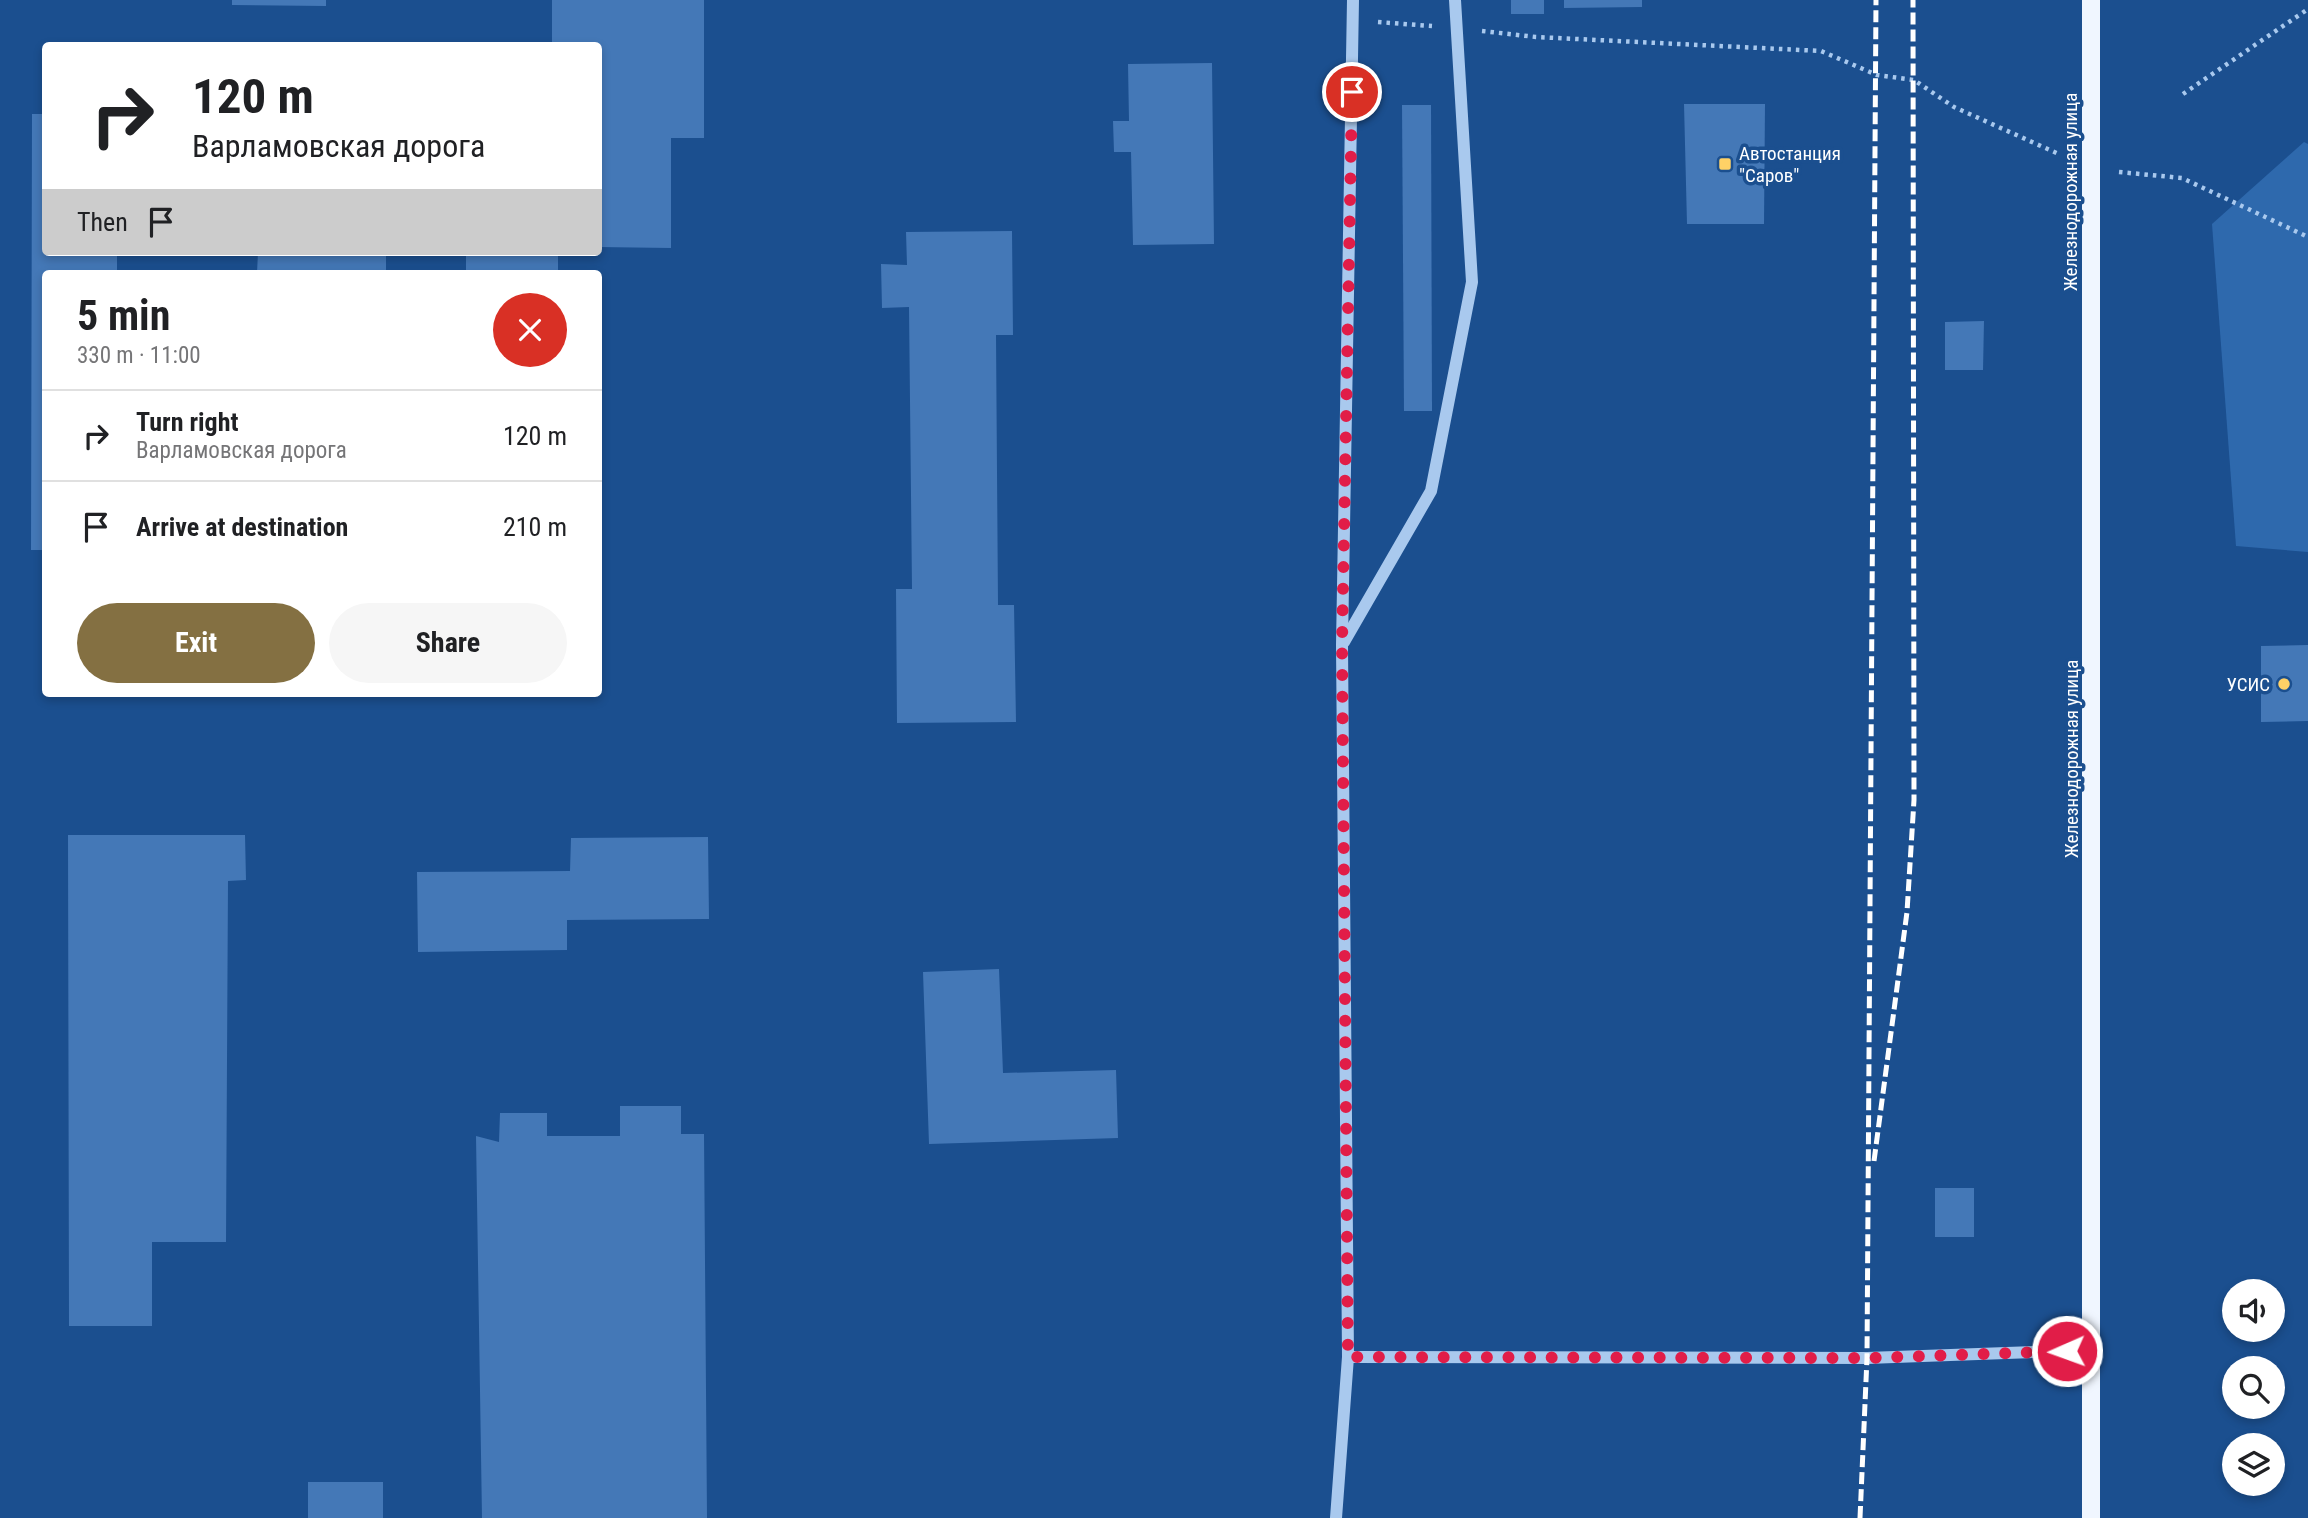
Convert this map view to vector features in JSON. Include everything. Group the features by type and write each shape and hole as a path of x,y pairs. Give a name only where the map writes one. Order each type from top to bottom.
{"main road":[{"name":"Железнодорожная улица","path":"2091,0 2091,1518"}],"street":[{"path":"1336,1518 1348,1357 1342,645 1353,0"},
{"path":"1342,645 1431,491 1472,282 1455,0"},
{"path":"1348,1357 1867,1358 2092,1350"}],"path":[{"path":"2183,94 2308,9"},
{"path":"1354,20 1536,37 1821,51 1877,75 1913,80 1954,107 2091,169 2182,178 2308,237"}],"shaded area":[{"path":"2304,142 2308,144 2308,552 2236,546 2212,224"}],"building":[{"path":"232,0 326,0 326,6 232,5"},
{"path":"552,0 704,0 704,138 671,138 671,248 602,247 602,42 552,42"},
{"path":"1511,0 1544,0 1544,14 1511,14"},
{"path":"1564,0 1642,0 1642,7 1564,8"},
{"path":"1212,63 1214,244 1133,245 1131,152 1114,152 1113,121 1129,121 1128,64"},
{"name":"Автостанция \"Саров\"","path":"1684,104 1765,104 1764,224 1687,224"},
{"path":"1402,105 1431,105 1432,411 1404,411"},
{"path":"32,114 42,114 42,256 117,256 117,270 42,270 42,550 31,550"},
{"path":"1012,231 1013,335 996,335 998,605 1014,605 1016,722 897,723 896,589 912,589 909,307 882,308 881,264 907,265 906,232"},
{"path":"258,256 386,256 386,270 257,270"},
{"path":"466,256 558,256 558,270 466,270"},
{"path":"1984,321 1983,370 1945,370 1945,322"},
{"name":"УСИС","path":"2308,645 2308,721 2261,722 2261,646"},
{"path":"68,835 245,835 246,880 228,881 226,1242 152,1242 152,1326 69,1326"},
{"path":"708,837 709,919 567,920 567,950 418,952 417,872 570,871 571,838"},
{"path":"999,969 1003,1073 1116,1070 1118,1138 929,1144 923,972"},
{"path":"620,1106 681,1106 681,1134 704,1134 707,1518 482,1518 476,1136 499,1142 500,1113 547,1113 547,1136 620,1136"},
{"path":"1935,1188 1974,1188 1974,1237 1935,1237"},
{"path":"308,1482 383,1482 383,1518 308,1518"}],"railway":[{"path":"1860,1518 1867,1358 1876,0"},
{"path":"1874,1161 1907,912 1914,800 1913,0"}],"place":[{"name":"Автостанция \"Саров\"","path":"1725,164"},
{"name":"УСИС","path":"2284,684"}],"route":[{"path":"1352,92 1342,645 1348,1357 1867,1358 2067,1351"}]}
